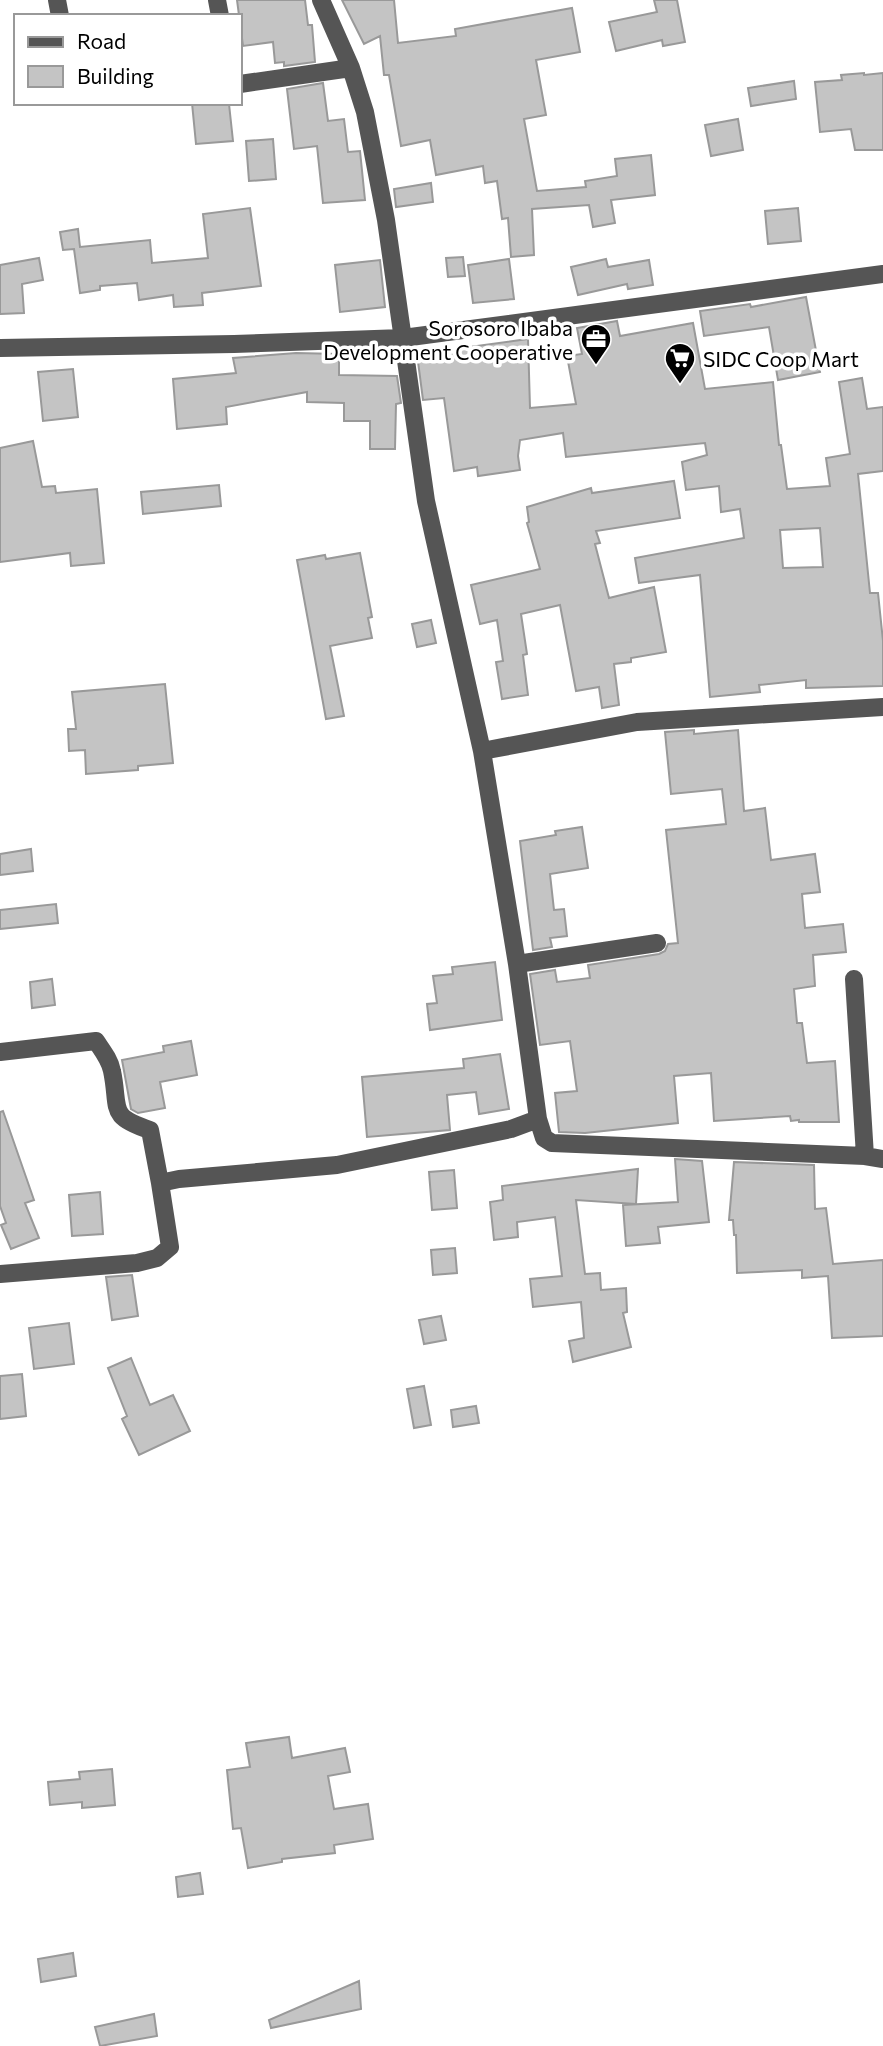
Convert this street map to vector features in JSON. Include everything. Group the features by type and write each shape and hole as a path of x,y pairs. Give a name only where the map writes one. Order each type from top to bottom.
{"street":[{"path":"321,0 351,68 365,112 386,220 432,534 482,751 517,964 538,1119 544,1138 552,1143 865,1156 883,1159"},
{"path":"242,84 351,68"},
{"path":"0,348 403,338 883,274"},
{"path":"482,751 637,722 883,707"},
{"path":"517,964 657,943"},
{"path":"854,979 865,1156"},
{"path":"0,1052 96,1041 112,1068 116,1110 130,1124 150,1130 170,1247 158,1258 137,1263 0,1274"},
{"path":"160,1184 179,1179 337,1164 511,1129 538,1119"}],"building":[{"path":"237,0 305,0 308,25 312,25 315,62 284,66 284,62 275,63 273,42 243,46 242,14 239,14"},
{"path":"342,0 394,0 398,43 456,36 455,29 572,8 580,52 536,60 546,115 524,119 537,191 586,187 585,181 617,176 615,159 651,155 655,195 611,200 615,223 593,227 589,205 532,209 534,255 511,257 508,218 502,219 497,181 485,183 483,166 436,175 430,140 401,146 389,75 384,75 380,36 364,44"},
{"path":"654,0 677,0 685,42 663,46 662,40 616,51 609,22 657,12"},
{"path":"883,73 883,150 855,150 851,129 820,132 815,82 842,80 841,75"},
{"path":"794,81 796,99 751,106 748,88"},
{"path":"323,83 328,121 344,119 348,152 360,151 365,200 323,203 317,146 294,149 287,89"},
{"path":"192,105 229,105 233,141 196,144"},
{"path":"738,119 743,150 711,156 705,125"},
{"path":"273,139 276,179 249,181 246,141"},
{"path":"431,183 433,202 396,207 394,189"},
{"path":"250,208 261,286 202,293 203,305 174,307 173,295 139,300 137,283 100,286 100,290 80,293 74,249 63,250 60,232 78,229 80,247 150,240 152,263 208,258 203,214"},
{"path":"798,208 801,241 768,244 765,211"},
{"path":"463,257 465,276 448,277 446,258"},
{"path":"39,258 43,280 22,284 24,313 0,314 0,265"},
{"path":"509,259 514,299 473,303 468,265"},
{"path":"606,259 608,267 649,260 653,285 628,289 627,284 578,295 571,267"},
{"path":"380,260 385,307 340,312 335,265"},
{"path":"806,297 820,372 778,380 769,327 704,336 700,311 750,304 751,307"},
{"path":"617,321 620,336 693,323 705,389 773,382 779,445 787,489 830,486 826,458 850,454 839,382 862,378 867,409 883,407 883,471 858,474 870,593 878,593 883,641 883,686 806,688 806,680 759,685 760,692 710,697 700,575 639,583 635,558 744,538 740,509 721,512 719,486 686,490 682,462 707,455 705,443 566,457 563,433 520,440 520,470 478,476 477,467 454,471 444,398 423,400 417,354 528,339 530,408 576,404 567,356 582,354 577,328","holes":["820,528 823,567 783,568 780,530"]},
{"path":"296,353 339,354 339,375 397,376 401,403 396,404 395,449 370,449 370,421 344,421 344,403 307,402 307,392 226,407 227,424 177,429 173,379 236,373 233,358"},
{"path":"73,369 78,417 43,421 38,372"},
{"path":"33,441 42,487 55,486 56,493 97,489 104,563 71,566 70,553 0,562 0,448"},
{"path":"674,481 680,518 596,531 600,543 595,544 609,598 654,587 666,652 614,664 619,705 602,708 599,687 576,691 560,605 521,614 527,654 523,655 528,695 502,699 496,662 503,661 497,620 480,624 471,585 540,569 527,523 527,507 591,488 592,493"},
{"path":"219,485 221,506 143,514 141,492"},
{"path":"360,553 372,617 368,618 372,638 330,646 344,716 326,719 297,560 325,555 326,559"},
{"path":"431,620 436,643 417,647 412,624"},
{"path":"165,684 173,763 138,766 138,770 86,774 85,750 69,751 68,729 76,729 72,692"},
{"path":"694,730 694,734 738,730 744,811 765,808 771,860 815,854 820,892 802,894 805,928 843,924 846,952 813,955 815,986 794,989 797,1023 802,1023 807,1063 835,1061 839,1122 799,1122 791,1121 790,1116 714,1121 711,1073 674,1076 678,1123 585,1133 559,1132 555,1093 577,1091 570,1041 540,1045 530,974 555,970 557,982 590,978 588,965 659,954 665,951 668,944 678,943 666,830 726,824 722,789 671,794 665,732"},
{"path":"582,827 588,868 550,874 554,910 564,909 567,936 550,938 552,947 533,950 520,841"},
{"path":"31,849 33,871 0,875 0,854"},
{"path":"56,904 58,923 0,929 0,910"},
{"path":"495,962 502,1020 430,1030 427,1004 437,1003 433,976 453,974 452,967"},
{"path":"52,979 55,1005 32,1008 30,982"},
{"path":"191,1041 197,1075 160,1082 165,1108 138,1113 131,1109 122,1060 164,1052 163,1046"},
{"path":"500,1054 509,1109 479,1114 476,1092 447,1095 450,1130 367,1137 362,1077 464,1068 463,1059"},
{"path":"3,1111 34,1200 25,1203 39,1238 11,1249 1,1225 6,1223 0,1206 0,1112"},
{"path":"675,1159 702,1161 709,1222 658,1227 660,1243 626,1246 623,1205 678,1202"},
{"path":"734,1162 814,1165 815,1209 826,1208 833,1264 883,1260 883,1336 832,1338 828,1276 802,1278 802,1270 737,1273 736,1235 733,1220 729,1220"},
{"path":"638,1169 636,1204 576,1200 585,1274 600,1273 601,1290 626,1288 627,1312 623,1313 631,1347 573,1362 569,1341 584,1338 581,1302 533,1307 530,1279 562,1276 555,1217 517,1222 518,1237 494,1240 490,1202 503,1200 502,1186"},
{"path":"454,1170 457,1208 432,1210 429,1172"},
{"path":"100,1192 103,1234 72,1236 69,1195"},
{"path":"455,1248 457,1273 433,1275 431,1250"},
{"path":"132,1275 138,1316 112,1320 106,1277"},
{"path":"441,1316 446,1340 424,1344 419,1320"},
{"path":"69,1323 74,1364 34,1369 29,1328"},
{"path":"131,1358 150,1405 173,1395 190,1431 139,1455 122,1419 127,1416 108,1368"},
{"path":"22,1374 26,1416 0,1419 0,1376"},
{"path":"424,1386 431,1425 414,1428 407,1389"},
{"path":"476,1406 479,1423 453,1427 451,1410"},
{"path":"289,1737 292,1758 345,1748 350,1772 328,1776 334,1809 368,1804 373,1839 334,1845 335,1853 282,1859 282,1862 248,1868 241,1828 233,1829 227,1770 250,1767 246,1743"},
{"path":"112,1769 115,1805 82,1808 82,1802 50,1805 48,1782 80,1779 79,1772"},
{"path":"200,1873 203,1894 178,1897 176,1877"},
{"path":"73,1953 76,1976 41,1982 38,1959"},
{"path":"359,1981 361,2009 271,2028 269,2020"},
{"path":"154,2014 157,2036 100,2046 95,2027"}],"place":[{"name":"Sorosoro Ibaba Development Cooperative","path":"596,366"},
{"name":"SIDC Coop Mart","path":"680,385"}]}
